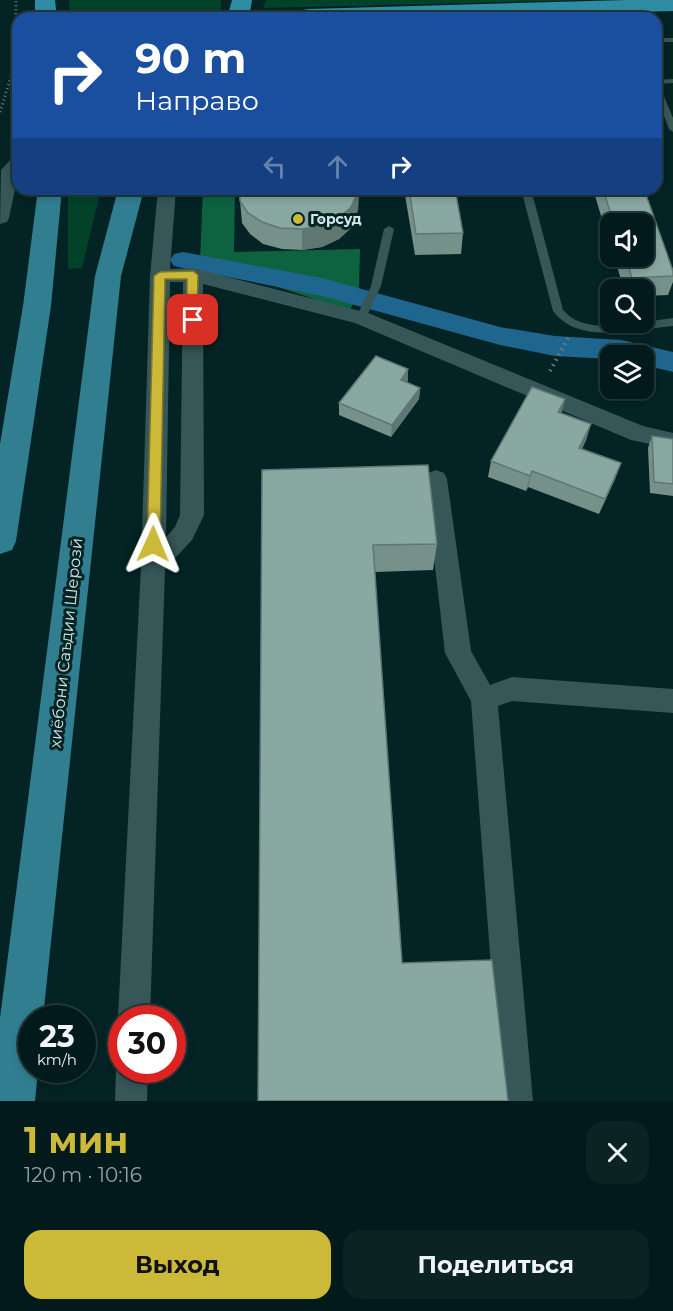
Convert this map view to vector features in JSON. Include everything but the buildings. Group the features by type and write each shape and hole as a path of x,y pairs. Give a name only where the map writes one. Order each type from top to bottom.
{"highway":[{"path":"525,12 673,5"}],"main road":[{"path":"0,541 37,306 49,195"},
{"name":"хиёбони Саъдии Шерозӣ","path":"12,1101 107,285 130,195"}],"street":[{"path":"0,218 9,165"},
{"path":"135,1005 153,566 160,276 167,195"},
{"path":"160,276 193,275 364,312 639,435 673,441"},
{"path":"153,566 184,533 192,515 193,275"},
{"path":"436,479 458,653 484,699 517,1101"},
{"path":"484,699 512,689 673,701"},
{"path":"131,1101 132,1083"}],"lane":[{"path":"662,100 673,129"},
{"path":"528,195 558,311 575,324 596,328 673,322"},
{"path":"364,312 376,286 389,230"}],"path":[{"path":"0,112 12,74"},
{"path":"547,376 565,344"}],"green space":[{"path":"69,0 221,0 221,12 70,12"},
{"path":"266,0 589,0 263,8"},
{"path":"68,195 100,195 82,268 68,269"},
{"path":"203,195 235,195 234,252 360,249 359,288 350,311 200,261"}],"waterway":[{"path":"183,260 322,287 500,336 555,346 621,350 673,362"}],"place":[{"name":"Горсуд","path":"298,219"}],"route":[{"path":"153,544 160,276 193,275 193,320"}]}
